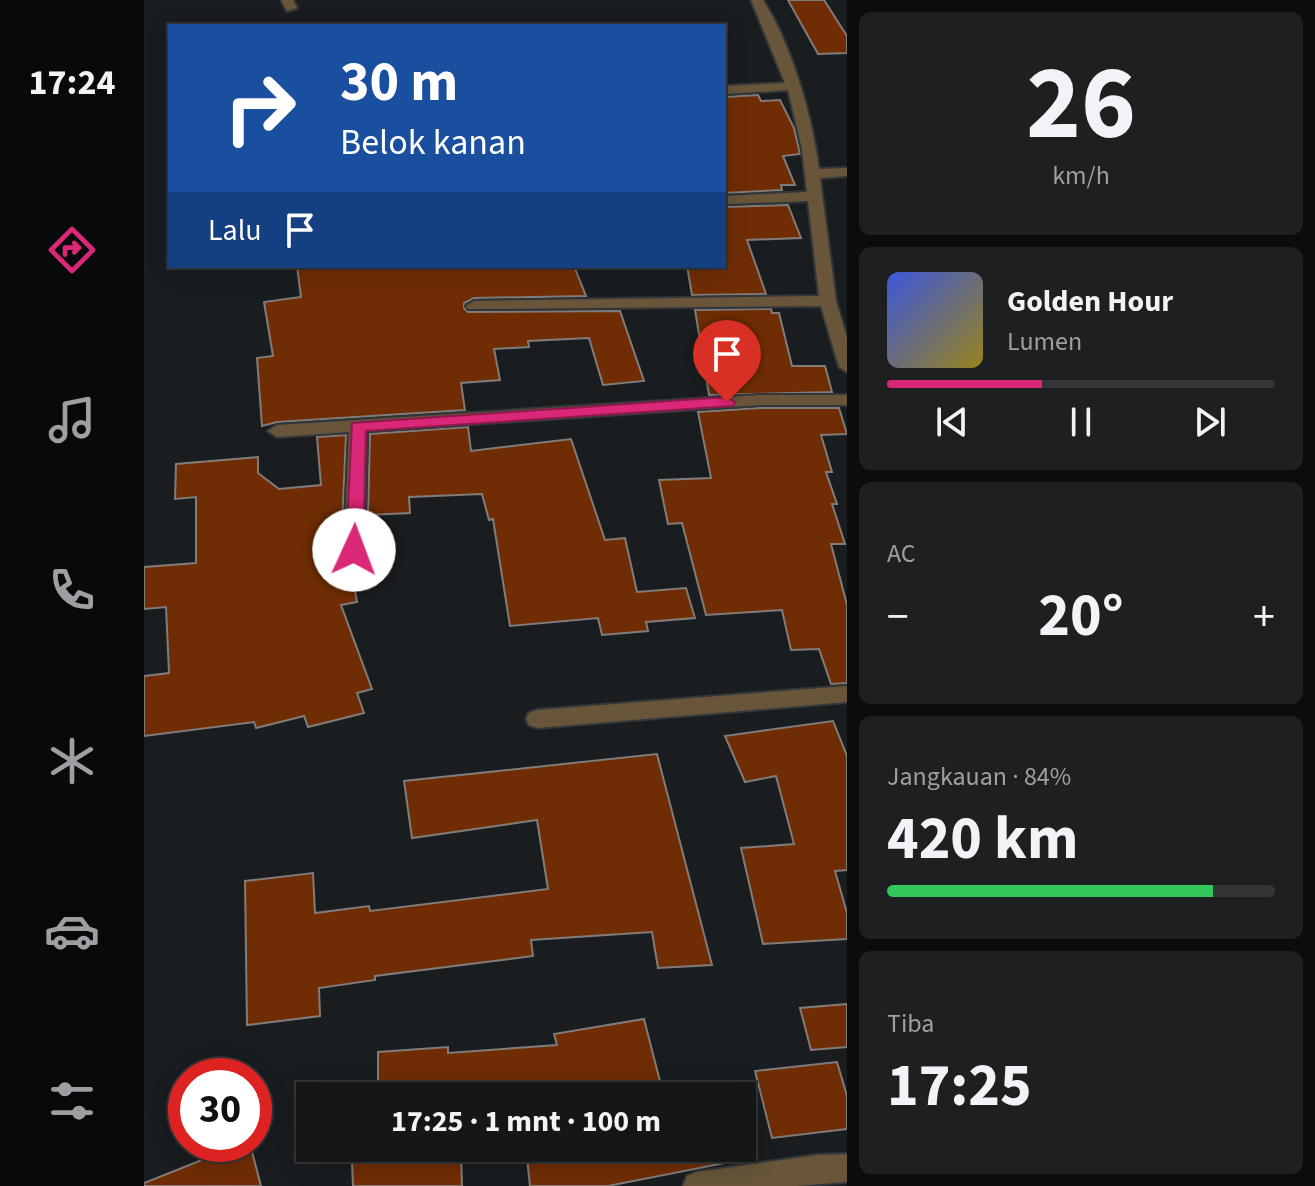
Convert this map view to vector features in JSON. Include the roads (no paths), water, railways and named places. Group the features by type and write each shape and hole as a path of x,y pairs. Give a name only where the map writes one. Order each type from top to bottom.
{"street":[{"path":"757,0 793,86 812,174 828,301 847,367"},
{"path":"726,90 793,86"},
{"path":"812,174 847,172"},
{"path":"726,200 815,196"},
{"path":"474,306 828,301"},
{"path":"277,431 759,400 847,400"},
{"path":"354,550 358,426"},
{"path":"537,719 847,694"},
{"path":"697,1186 817,1169 847,1168"}]}
